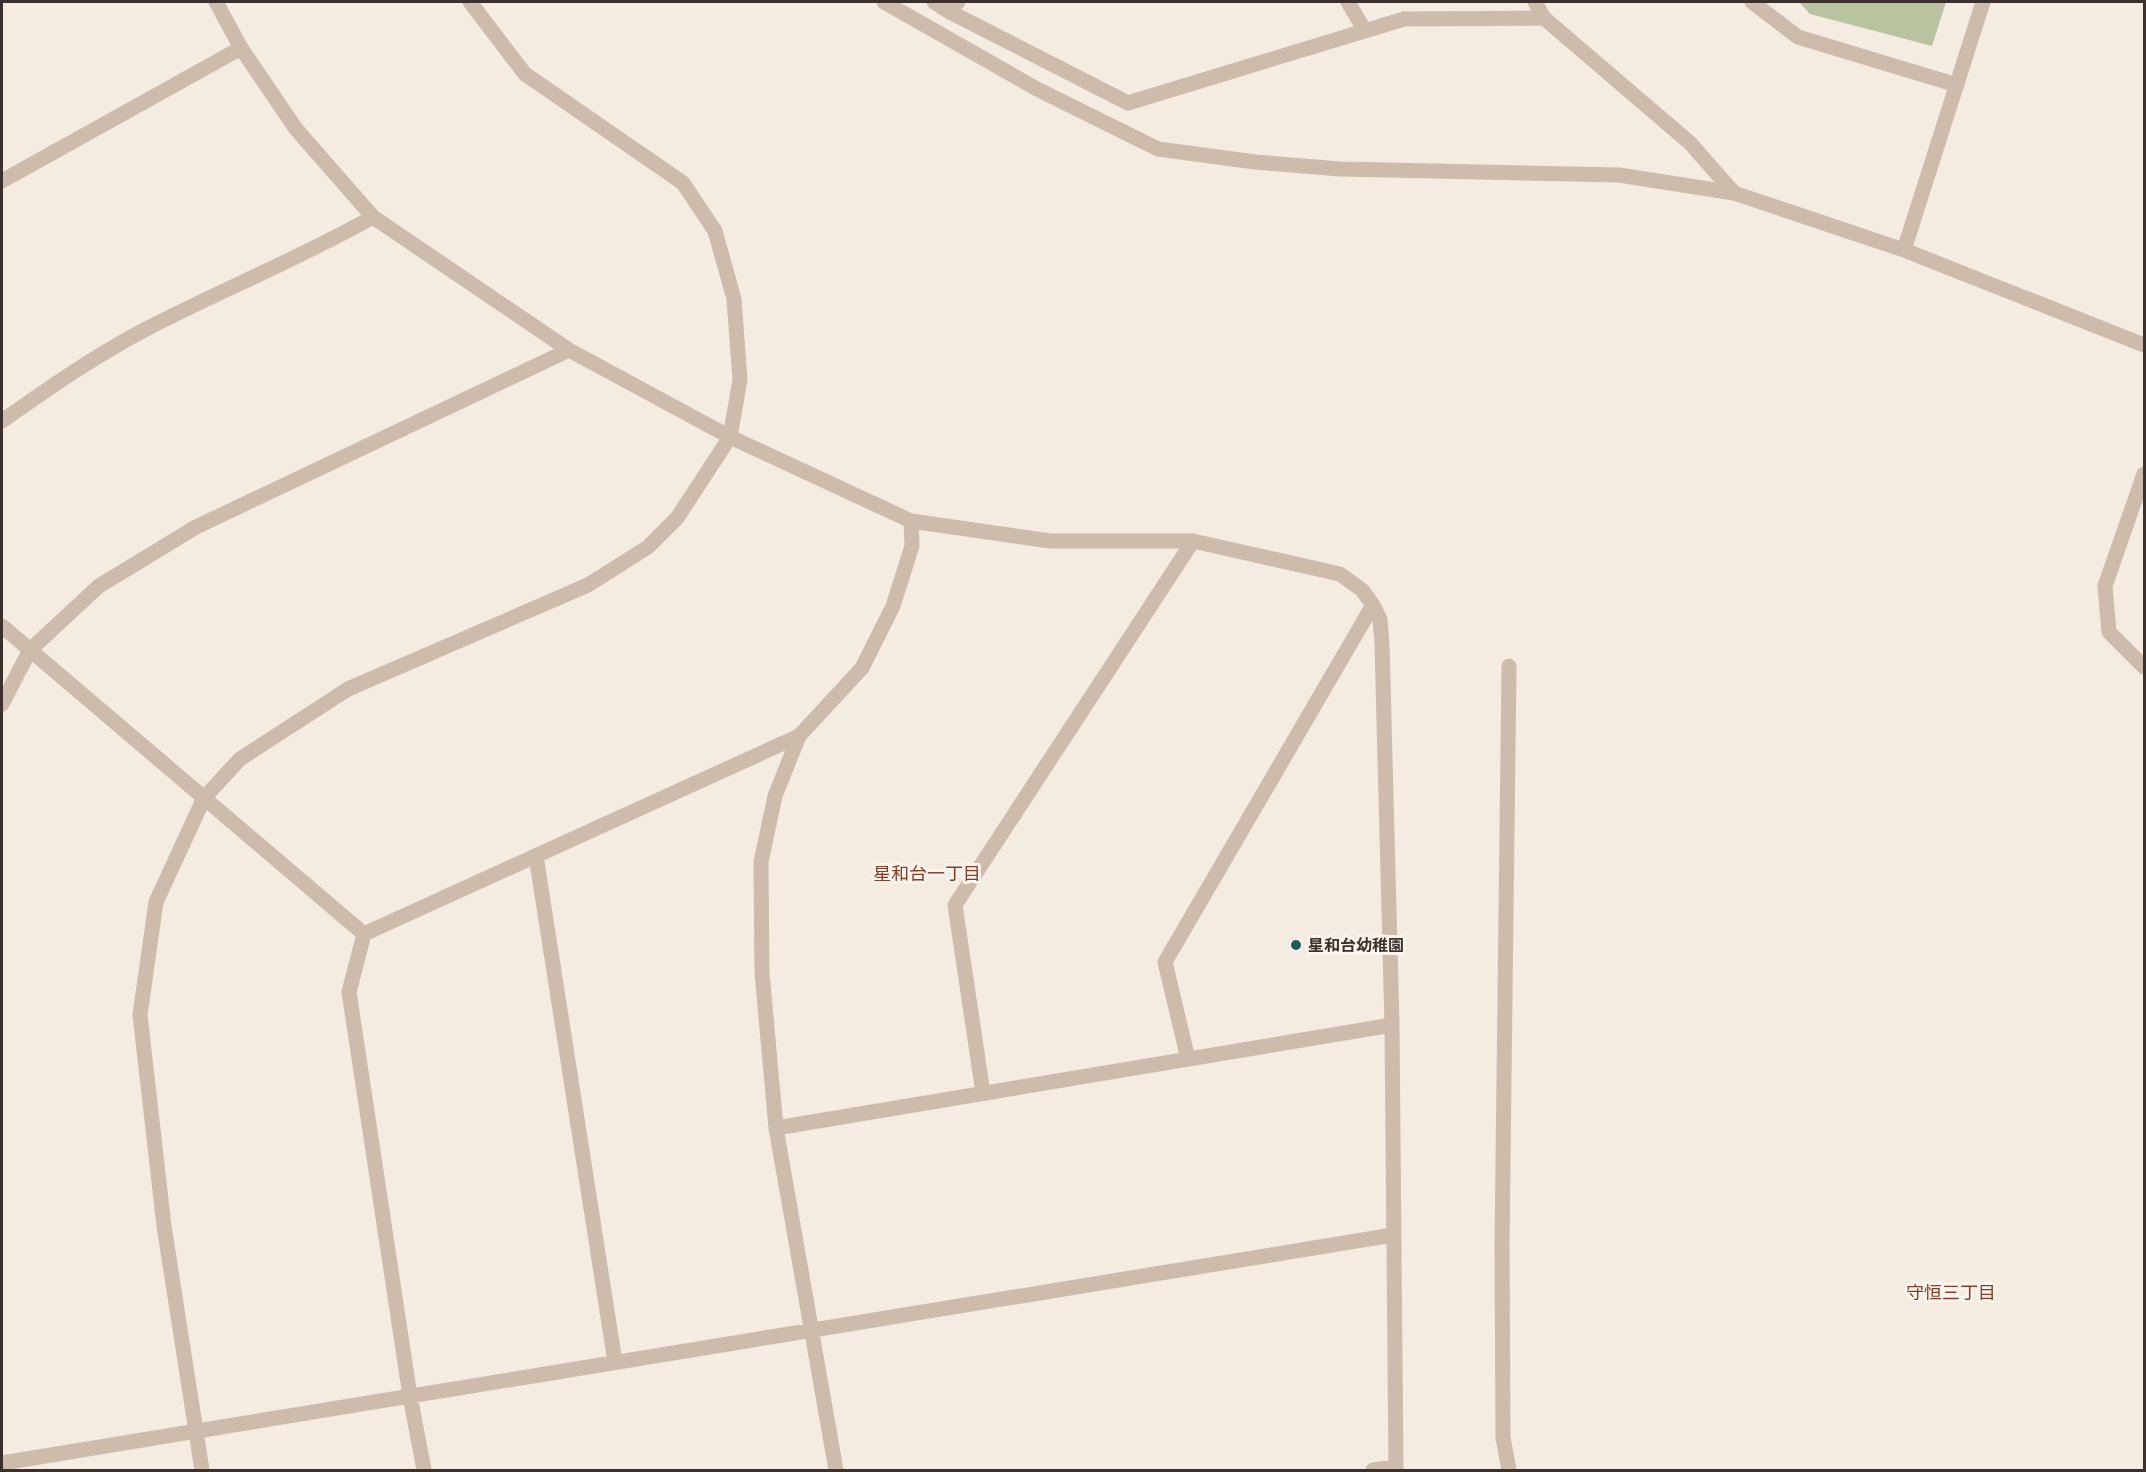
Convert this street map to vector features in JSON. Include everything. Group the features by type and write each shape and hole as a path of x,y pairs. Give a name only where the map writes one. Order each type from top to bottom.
{"street":[{"path":"216,2 241,48 296,129 373,218 569,350 730,436 911,521 1050,541 1193,541 1341,574 1362,590 1380,619 1382,644 1392,1025 1395,1469 1373,1470"},
{"path":"202,1470 164,1226 140,1015 156,902 204,798 240,759 348,689 588,585 648,547 677,518 730,436 740,380 734,299 715,231 683,183 525,74 470,2"},
{"path":"884,2 1037,89 1158,149 1255,162 1340,169 1619,174 1734,193 1904,250 2145,345"},
{"path":"934,2 953,6 1128,103 1404,19 1544,18"},
{"path":"1348,2 1365,31"},
{"path":"1535,2 1544,18 1690,143 1734,193"},
{"path":"1752,2 1798,37 1957,85"},
{"path":"1904,250 1983,2"},
{"path":"2,181 241,48"},
{"path":"2,421 78,368 148,328 312,251 373,218"},
{"path":"2,704 30,650 99,586 196,527 569,350"},
{"path":"2145,474 2105,586 2109,632 2145,667"},
{"path":"836,1470 776,1128 762,973 761,862 775,796 799,736 862,668 893,606 912,546 911,521"},
{"path":"983,1093 955,905 1193,541"},
{"path":"1188,1059 1166,962 1373,605"},
{"path":"2,626 364,934"},
{"path":"1509,666 1502,1245 1503,1438 1509,1470"},
{"path":"364,934 799,736"},
{"path":"536,856 615,1362"},
{"path":"364,934 349,992 410,1396 424,1470"},
{"path":"776,1128 1392,1025"},
{"path":"2,1463 1394,1235"}],"green space":[{"path":"1799,2 1946,2 1932,46 1810,14"}],"place":[{"name":"星和台幼稚園","path":"1296,945"}],"district":[{"name":"星和台一丁目","path":"927,874"},
{"name":"守恒三丁目","path":"1951,1293"}]}
